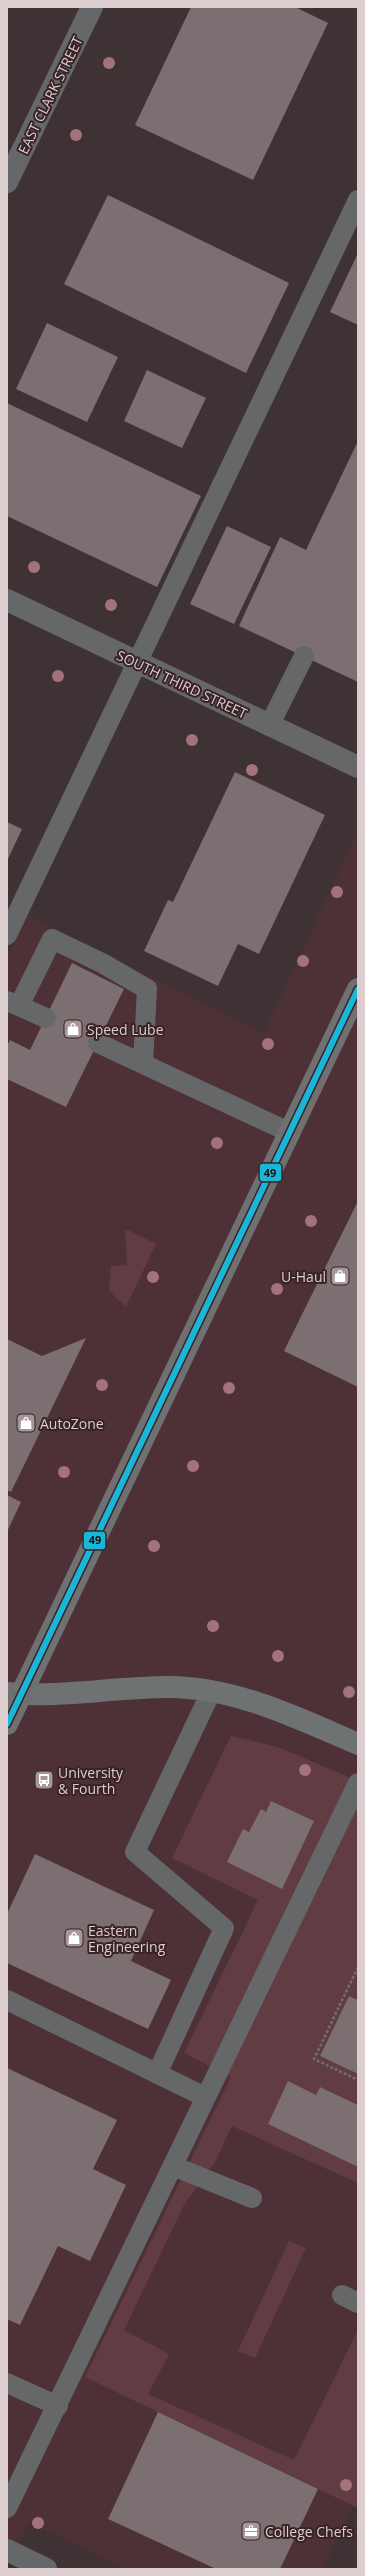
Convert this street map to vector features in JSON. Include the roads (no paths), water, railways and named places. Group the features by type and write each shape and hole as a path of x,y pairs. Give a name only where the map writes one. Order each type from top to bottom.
{"main road":[{"path":"7,1724 13,1694 290,1132 358,989"}],"street":[{"name":"EAST CLARK STREET","path":"7,182 92,7"},
{"name":"SOUTH THIRD STREET","path":"7,600 136,663 358,767"},
{"path":"13,1694 169,1687 211,1692 271,1707 358,1744"},
{"path":"7,2550 46,2569"}],"lane":[{"path":"7,935 358,200"},
{"path":"269,726 304,656"},
{"path":"46,1018 13,1004 52,939 102,963 147,989 144,1064"},
{"path":"98,1043 290,1132"},
{"path":"157,2074 224,1928 135,1852 211,1692"},
{"path":"7,2508 58,2406 205,2097 358,1783"},
{"path":"7,2000 205,2097"},
{"path":"173,2166 252,2198"},
{"path":"7,2383 58,2406"}],"place":[{"name":"Speed Lube","path":"73,1029"},
{"name":"U-Haul","path":"340,1276"},
{"name":"AutoZone","path":"26,1423"},
{"name":"University & Fourth","path":"44,1780"},
{"name":"Eastern Engineering","path":"74,1938"},
{"name":"College Chefs","path":"251,2531"}]}
